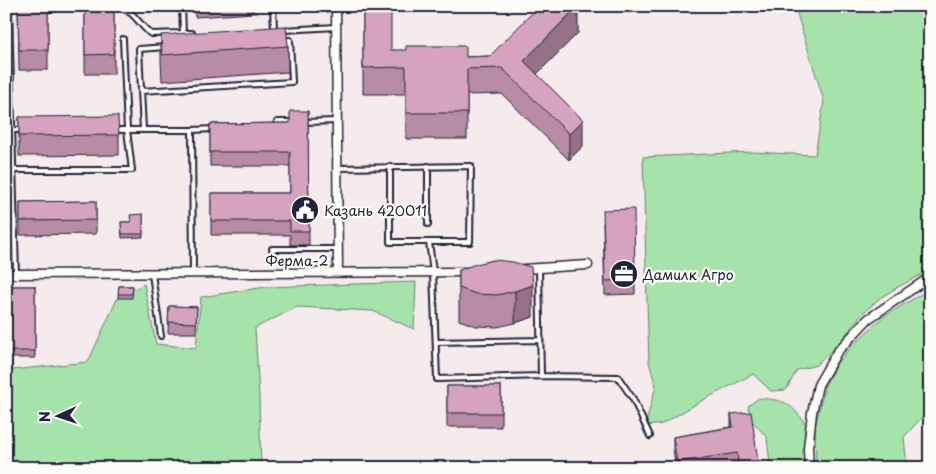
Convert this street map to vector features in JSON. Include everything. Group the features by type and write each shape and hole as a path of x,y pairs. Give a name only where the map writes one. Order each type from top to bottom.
{"street":[{"path":"336,6 338,272"},
{"path":"519,270 588,266"},
{"name":"Ферма-2","path":"6,274 479,272"},
{"path":"809,468 808,448 818,385 837,352 868,319 930,277"}],"lane":[{"path":"36,10 89,6"},
{"path":"105,6 121,8 131,12 151,34 201,33"},
{"path":"182,6 183,33"},
{"path":"273,6 274,30"},
{"path":"16,275 8,11 18,11"},
{"path":"265,31 336,27"},
{"path":"13,170 132,170 127,130 123,39"},
{"path":"141,90 292,82 290,40 280,40"},
{"path":"143,130 139,49 168,47"},
{"path":"266,128 275,128 277,122 337,121"},
{"path":"108,130 220,129"},
{"path":"12,130 31,130"},
{"path":"192,130 193,274"},
{"path":"337,168 390,166 471,166 470,242 390,242 390,166"},
{"path":"428,166 428,224"},
{"path":"429,242 433,272 437,379 541,376 618,377 633,399 650,436"},
{"path":"272,249 338,249"},
{"path":"539,268 541,376"},
{"path":"152,273 161,336"},
{"path":"436,342 540,340"}],"green space":[{"path":"793,6 930,6 930,270 880,298 863,313 838,344 816,365 797,370 786,390 771,391 753,374 662,424 645,426 656,386 649,362 643,157 751,152 815,155 824,101"},
{"path":"416,282 414,329 373,311 297,307 255,328 261,468 6,468 6,306 12,370 88,362 118,297 144,284 156,344 196,348 201,297 266,287"},
{"path":"930,289 930,341 922,362 924,415 904,437 907,468 816,468 815,427 825,385 837,363 884,316"},
{"path":"759,398 781,401 791,406 806,424 804,468 770,468 767,437 751,420 748,406"}],"building":[{"path":"539,6 578,6 524,61 583,120 569,134 502,68 467,69 467,113 406,113 406,67 363,68 363,14 391,14 391,50 406,50 406,46 466,46 466,57 490,56"},
{"path":"18,7 48,7 48,50 19,50"},
{"path":"85,12 114,12 114,54 85,55"},
{"path":"286,26 288,46 162,55 161,35"},
{"path":"290,111 308,111 309,231 290,231 290,221 211,221 211,193 290,193 290,152 210,152 210,124 290,123"},
{"path":"118,116 119,135 19,136 19,117"},
{"path":"96,201 96,220 20,221 20,202"},
{"path":"634,209 635,280 605,281 603,210"},
{"path":"143,214 143,234 122,234 121,222 131,222 130,215"},
{"path":"494,260 513,262 531,267 533,285 497,295 476,294 459,288 459,270"},
{"path":"9,286 35,286 35,351 9,351"},
{"path":"119,286 133,286 132,294 118,294"},
{"path":"169,306 197,307 196,323 168,322"},
{"path":"447,386 501,386 501,413 447,413"},
{"path":"751,412 759,468 739,468 737,453 677,462 673,437 733,427 731,414"}],"place":[{"name":"Казань 420011","path":"305,210"},
{"name":"Дамилк Агро","path":"624,274"}]}
